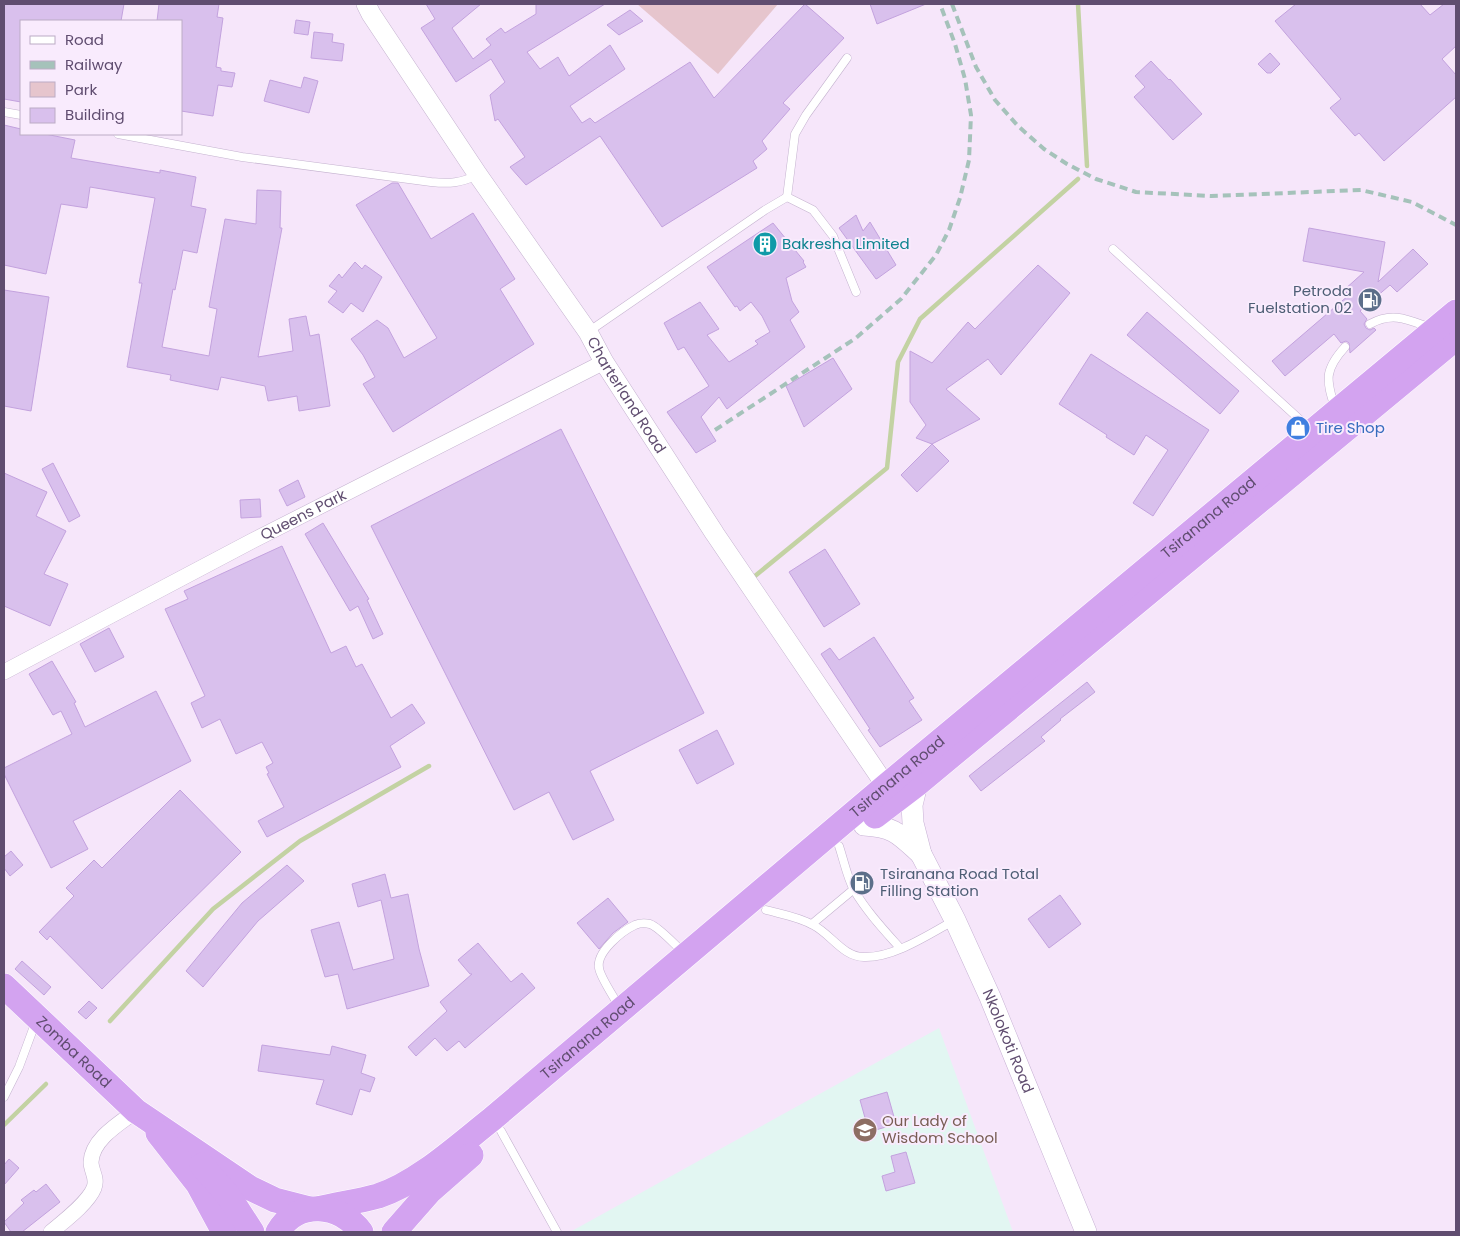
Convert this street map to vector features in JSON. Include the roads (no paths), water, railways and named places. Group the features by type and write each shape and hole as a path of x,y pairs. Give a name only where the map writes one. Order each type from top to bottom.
{"highway":[{"name":"Tsiranana Road","path":"394,1232 430,1190 766,910 864,825 917,784 1446,333 1456,312"},
{"name":"Tsiranana Road","path":"316,1209 379,1195 415,1178 492,1119 886,786 1336,413 1446,333"},
{"name":"Zomba Road","path":"4,986 141,1114"},
{"path":"141,1114 250,1188 275,1200 316,1209 333,1210 353,1222 361,1232"},
{"path":"141,1114 198,1184 224,1232"},
{"path":"179,1139 230,1198 252,1232"},
{"path":"278,1232 289,1219 299,1213 316,1209"}],"main road":[{"name":"Nkolokoti Road","path":"917,784 912,805 913,823 921,854 955,920 990,997 1086,1232"},
{"name":"Nkolokoti Road","path":"864,825 883,826 896,832 921,854"}],"street":[{"name":"Charterland Road","path":"366,4 478,175 588,332 604,362 715,534 886,786"},
{"name":"Queens Park","path":"4,672 252,541 604,362"},
{"path":"51,1232 91,1196 96,1186 96,1178 91,1160 96,1147 108,1132 141,1114"}],"lane":[{"path":"787,197 795,134 806,115 847,58"},
{"path":"4,112 20,115"},
{"path":"123,135 242,157 431,182 451,184 463,182 478,175"},
{"path":"787,197 813,210 833,236 856,292"},
{"path":"588,332 765,210 787,197"},
{"path":"1113,250 1313,432"},
{"path":"1370,324 1386,317 1399,316 1446,333"},
{"path":"1336,413 1327,383 1329,368 1336,356 1345,347"},
{"path":"839,846 854,889 868,911 900,948"},
{"path":"812,924 854,889"},
{"path":"766,910 812,924 825,932 845,951 863,958 885,954 917,941 955,920"},
{"path":"620,1009 599,968 603,951 619,937 635,925 643,923 653,925 686,955"},
{"path":"4,1097 19,1067 37,1017"},
{"path":"501,1132 557,1232"}],"waterway":[{"path":"1078,4 1087,166"},
{"path":"755,576 887,468 898,362 920,319 1078,179"},
{"path":"110,1021 213,909 300,841 429,766"},
{"path":"4,1125 46,1084"}],"railway":[{"path":"715,430 856,338 901,299 936,255 949,230 960,198 969,160 971,115 965,79 955,44 940,4"},
{"path":"952,4 976,67 995,100 1018,126 1044,149 1096,179 1136,192 1211,196 1361,190 1412,202 1456,225"}],"place":[{"name":"Bakresha Limited","path":"765,244"},
{"name":"Petroda Fuelstation 02","path":"1370,300"},
{"name":"Tire Shop","path":"1298,428"},
{"name":"Tsiranana Road Total Filling Station","path":"862,883"},
{"name":"Our Lady of Wisdom School","path":"865,1130"}]}
